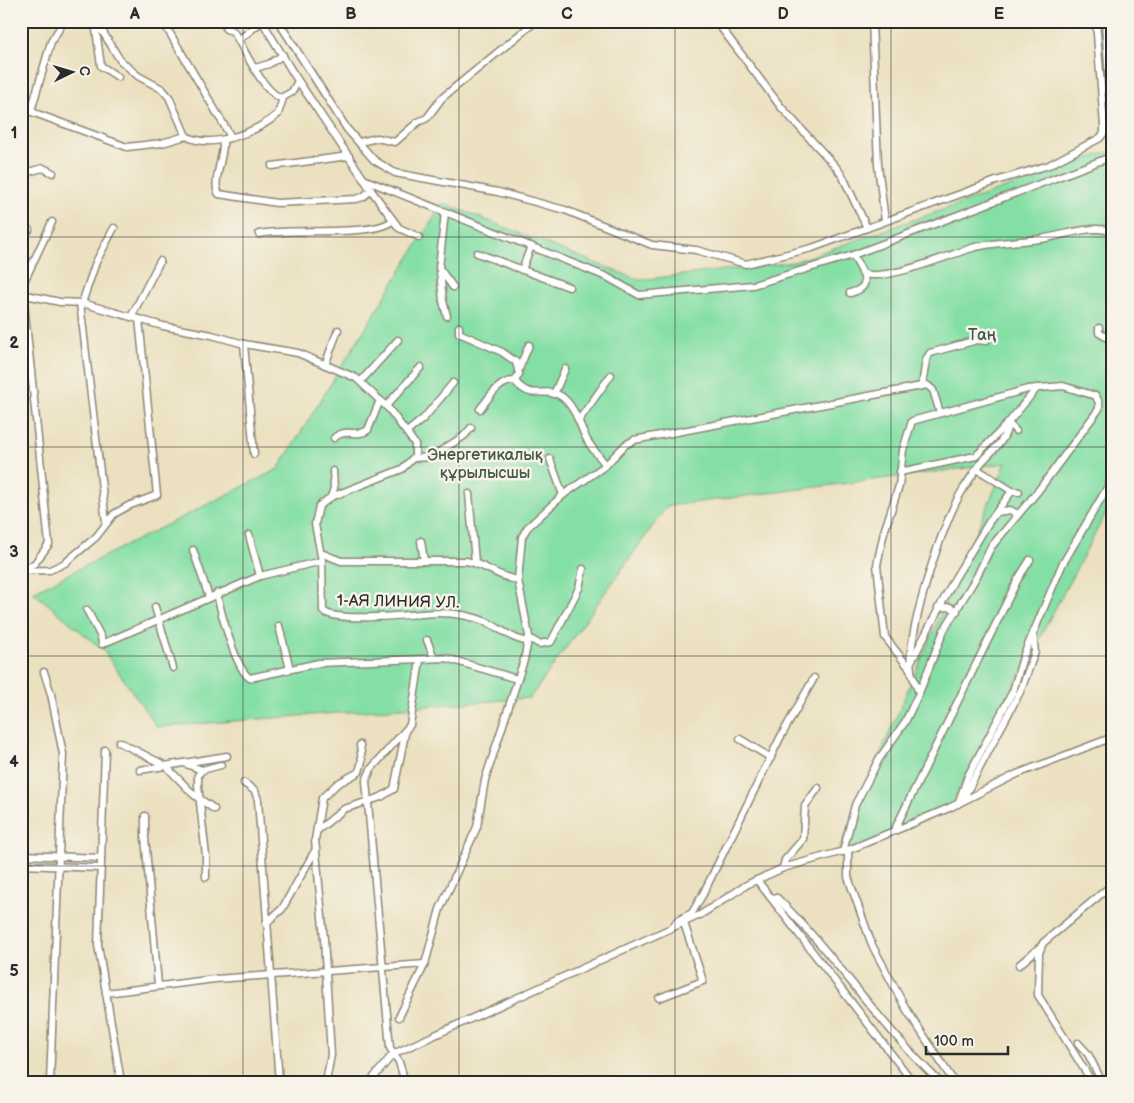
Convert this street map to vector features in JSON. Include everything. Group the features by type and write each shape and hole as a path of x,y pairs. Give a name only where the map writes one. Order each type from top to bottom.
{"street":[{"path":"30,111 51,42 64,21"},
{"path":"239,40 262,21 298,81 363,179 393,220 404,231 419,237"},
{"path":"278,21 305,66 330,100 337,116 374,160 394,173 498,192 574,214 652,245 696,250 746,264 784,257 1049,165 1100,138 1104,133 1104,126 1096,21"},
{"path":"360,142 377,138 394,142 418,122 427,118 442,98 536,21"},
{"path":"716,21 795,125 836,167 844,178 867,228"},
{"path":"872,21 876,138 885,221"},
{"path":"1105,21 1113,134"},
{"path":"96,22 120,60 138,76 162,89 169,97 186,136"},
{"path":"96,22 97,48 101,66 118,77"},
{"path":"96,22 155,23 165,25 231,137"},
{"path":"226,29 234,31 271,93 283,98"},
{"path":"255,68 269,64 282,55"},
{"path":"21,108 127,147 162,143 186,136 205,142 223,140 274,118 281,110 283,98 292,92 298,81"},
{"path":"223,140 223,152 216,184 218,194 277,203 356,199 363,197 371,190"},
{"path":"272,166 349,156"},
{"path":"363,179 607,277 630,292 639,295 753,285 853,255 1113,156"},
{"path":"21,170 28,172 43,168 53,173"},
{"path":"445,212 440,271 443,301 447,316"},
{"path":"259,234 370,228 386,226 393,220"},
{"path":"23,570 35,563 49,544 22,292 52,222"},
{"path":"21,226 29,230"},
{"path":"106,522 81,303 96,262 114,228"},
{"path":"862,273 875,275 916,268 987,245 1040,239 1092,228 1107,230"},
{"path":"522,270 531,246"},
{"path":"477,253 569,287"},
{"path":"850,293 864,287 864,278 853,255"},
{"path":"131,317 160,261"},
{"path":"440,271 453,287"},
{"path":"22,292 60,302 81,303 244,344 298,353 361,380 386,406 415,444 414,458 408,465 392,474 331,498 319,506 315,517 322,561 260,576 102,644 101,637 87,610"},
{"path":"23,570 50,570 65,563 96,537 106,522 121,509 157,495 139,319"},
{"path":"459,328 459,332 511,358 516,362 519,369"},
{"path":"1098,328 1099,334 1113,341"},
{"path":"324,365 338,330"},
{"path":"361,380 398,340"},
{"path":"922,386 926,360 930,353 977,340 986,341"},
{"path":"244,344 254,454"},
{"path":"515,381 530,345"},
{"path":"386,406 421,367"},
{"path":"554,394 565,369"},
{"path":"579,420 611,375"},
{"path":"515,381 526,392 554,394 564,399 579,420 588,441 606,465"},
{"path":"480,409 505,382 515,381"},
{"path":"407,432 424,418 453,383"},
{"path":"399,1017 426,964 442,903 477,827 485,780 529,640 524,602 518,580 522,536 527,528 563,495 606,465 634,440 927,385 932,387 940,413"},
{"path":"912,672 885,637 877,565 882,540 899,486 904,445 912,421 1037,388 1068,386 1096,396 1100,406 1057,465 991,547 940,639 919,693 905,722 876,763 855,805 846,851 848,877 872,945 904,1007 954,1082"},
{"path":"900,472 976,456 1008,424 1037,388"},
{"path":"334,438 342,432 364,432 368,430 380,400"},
{"path":"1008,424 1016,431"},
{"path":"919,693 910,664 918,615 933,563 958,497 977,469 1005,437 1008,424"},
{"path":"414,458 431,457 464,436 471,428"},
{"path":"550,459 563,495"},
{"path":"977,469 1012,491 1020,492"},
{"path":"331,498 334,488 333,471"},
{"path":"960,803 968,776 1010,699 1023,657 1062,565 1113,478"},
{"path":"910,664 938,608 1012,491"},
{"path":"469,494 475,562"},
{"path":"997,512 1010,510 1018,514"},
{"path":"249,535 260,576"},
{"path":"421,541 424,561"},
{"path":"193,550 209,597"},
{"path":"321,553 341,561 475,562 506,577 518,580"},
{"path":"894,830 988,644 1018,578 1030,560"},
{"name":"1-АЯ ЛИНИЯ УЛ.","path":"322,561 323,611 331,615 356,617 438,613 457,615 488,623 519,639 539,644 551,642 579,588 583,569"},
{"path":"217,593 227,630 242,670 247,676 255,678 318,663 434,658 459,661 517,679"},
{"path":"938,608 950,607 957,611"},
{"path":"155,608 174,668"},
{"path":"279,626 290,669"},
{"path":"960,803 972,786 1019,694 1035,652 1033,634"},
{"path":"427,640 434,658"},
{"path":"318,830 344,809 368,802 390,793 394,789 406,732 411,720 420,660"},
{"path":"44,672 51,694 63,754 50,1082"},
{"path":"673,927 677,920 689,916 695,908 780,738 814,678"},
{"path":"1010,699 1019,694"},
{"path":"405,1082 399,1062 392,1054 366,781 369,772 406,732"},
{"path":"370,1082 392,1054 684,923 758,880 783,868 846,851 960,803 1017,774 1113,737"},
{"path":"740,739 771,758"},
{"path":"119,742 166,766 198,798 214,809"},
{"path":"326,1082 331,1055 316,850 318,830 322,798 337,784 359,772 362,761 360,745"},
{"path":"105,750 98,945 121,1082"},
{"path":"140,770 226,756"},
{"path":"186,764 202,770 221,765"},
{"path":"202,770 198,775 198,798 206,856 206,877"},
{"path":"244,783 257,796 279,1082"},
{"path":"783,868 785,860 803,839 806,806 818,788"},
{"path":"145,816 145,837 158,985"},
{"path":"266,922 282,909 316,850"},
{"path":"21,855 101,858"},
{"path":"21,865 100,868"},
{"path":"758,880 913,1082"},
{"path":"1019,965 1113,884"},
{"path":"770,898 777,898 788,908 835,960 892,1033 940,1082"},
{"path":"659,998 703,982 684,923"},
{"path":"1040,947 1037,974 1038,995 1092,1082"},
{"path":"106,992 158,985 426,964"},
{"path":"1078,1043 1088,1054 1102,1082"}],"green space":[{"path":"1113,150 1113,500 949,808 837,854 1006,463 667,506 530,698 157,727 103,650 33,592 278,469 443,203 639,280 794,262"}],"park label":[{"name":"Таң","path":"982,335"},
{"name":"Энергетикалық құрылысшы","path":"485,464"}]}
